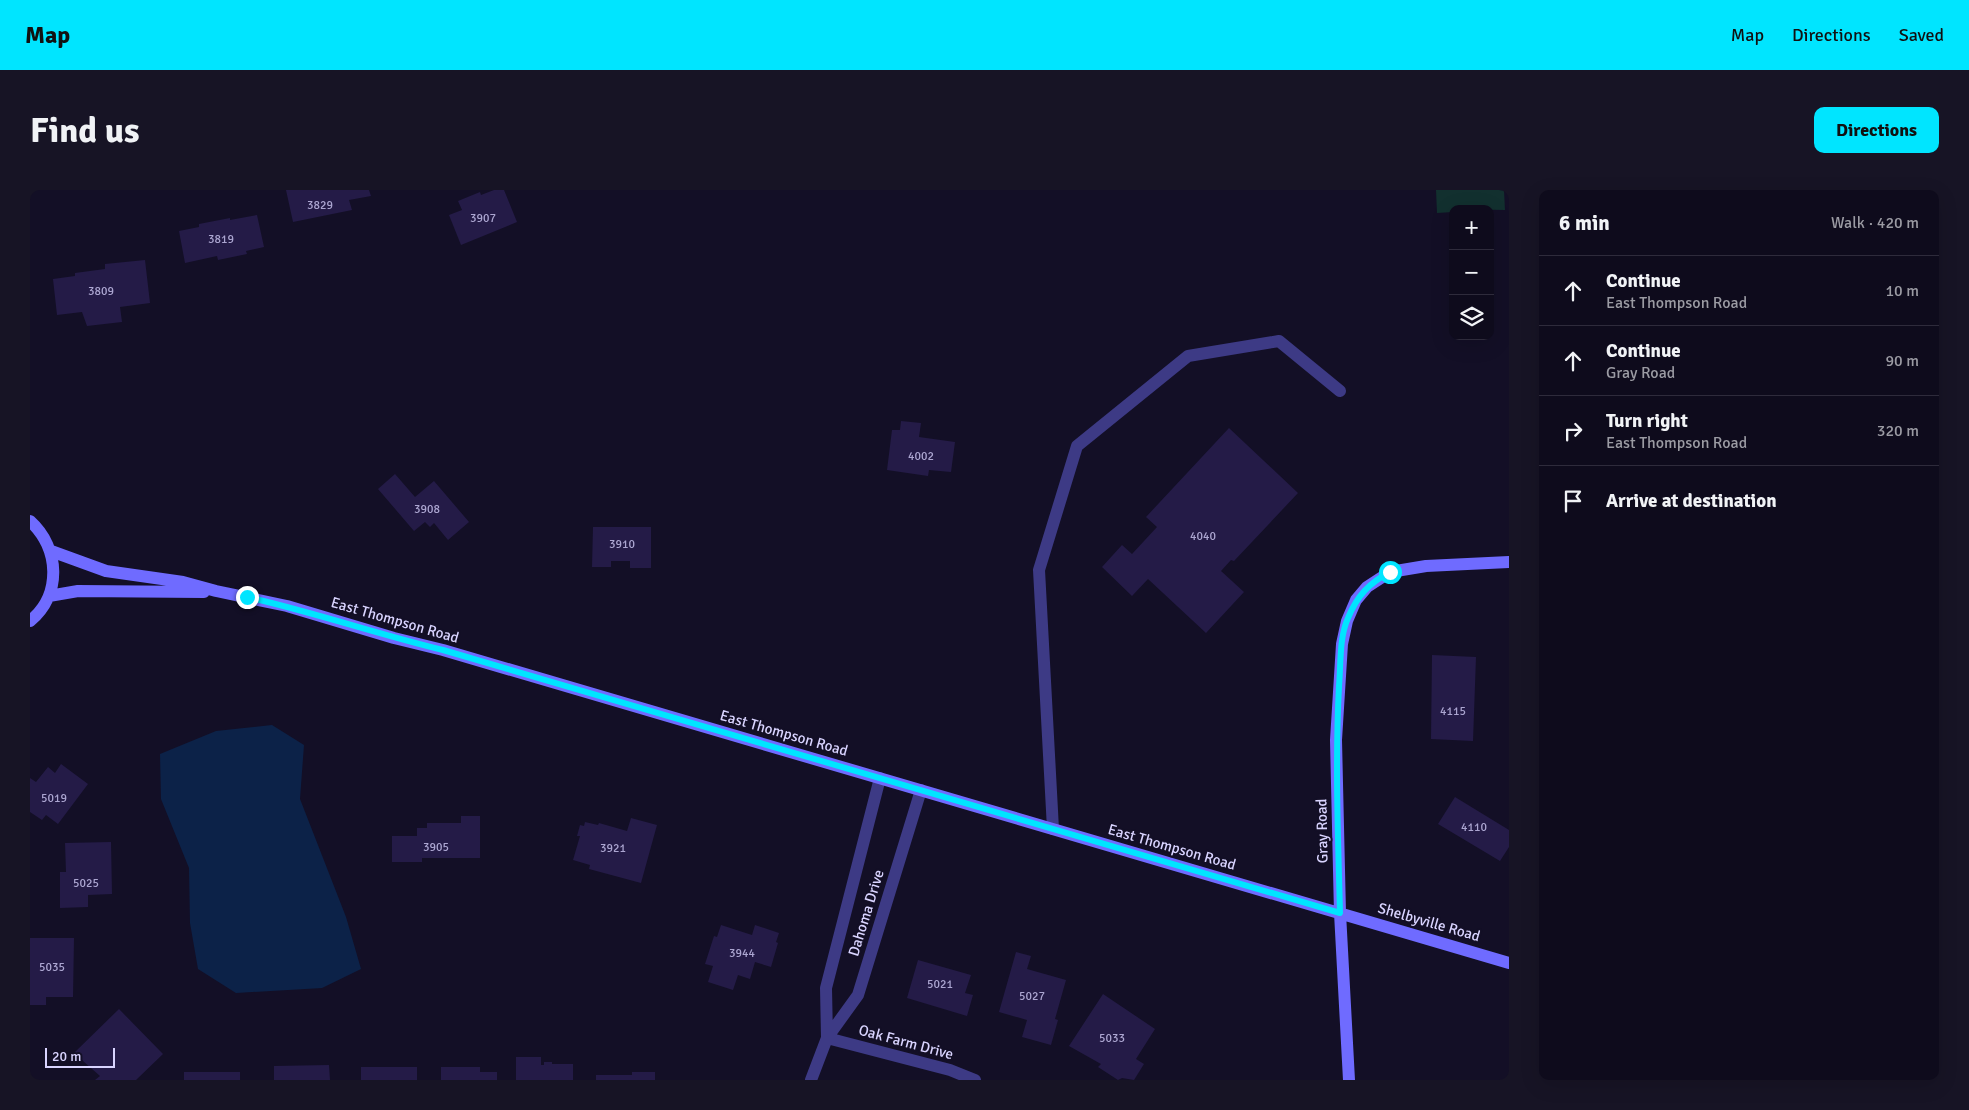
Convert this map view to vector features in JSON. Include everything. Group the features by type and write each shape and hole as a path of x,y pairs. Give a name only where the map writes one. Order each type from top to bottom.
{"main road":[{"path":"30,521 40,531 51,551 54,574 49,596 38,615 30,621"},
{"name":"East Thompson Road","path":"51,551 106,571 183,582 288,606 1340,913"},
{"name":"Gray Road","path":"1349,1080 1340,913 1336,740 1342,644 1346,620 1356,600 1367,587 1390,572 1426,566 1509,562"},
{"name":"East Thompson Road","path":"49,596 78,591 216,591"},
{"name":"Shelbyville Road","path":"1340,913 1509,963"}],"street":[{"path":"1053,829 1039,570 1077,446 1188,356 1279,341 1340,391"},
{"name":"Dahoma Drive","path":"827,1038 826,988 880,778"},
{"name":"Dahoma Drive","path":"811,1080 827,1038 858,995 921,790"},
{"name":"Oak Farm Drive","path":"827,1038 950,1070 975,1080"}],"green space":[{"path":"1436,190 1504,190 1505,210 1494,210 1494,205 1449,205 1449,212 1437,213"}],"water":[{"path":"272,725 304,745 300,799 346,917 361,969 322,988 236,993 198,969 190,923 189,868 161,799 160,754 216,731"}],"building":[{"path":"286,190 369,190 371,196 349,200 352,210 293,222"},
{"path":"494,190 504,190 517,222 461,245 449,215 462,210 458,201 480,192 481,195"},
{"path":"257,215 264,247 246,251 247,254 218,260 217,256 185,263 179,231 199,227 199,224"},
{"path":"145,260 150,303 120,307 122,322 87,326 82,312 57,315 53,279 75,276 75,273 105,269 105,264"},
{"path":"901,421 921,423 919,437 955,442 951,472 929,470 928,476 887,470 892,430 900,430"},
{"path":"1229,428 1298,493 1234,561 1231,560 1221,571 1244,592 1206,633 1148,579 1132,596 1102,567 1122,545 1132,554 1157,527 1146,517"},
{"path":"395,474 415,497 434,481 469,522 448,540 434,523 430,527 425,522 414,531 378,489"},
{"path":"593,527 651,527 651,568 630,568 630,561 611,561 611,567 592,567"},
{"path":"1432,655 1476,657 1473,741 1431,739"},
{"path":"61,764 88,784 58,824 46,815 42,820 30,812 30,778 36,782 48,767 55,773"},
{"path":"1455,797 1509,830 1509,847 1500,861 1438,824"},
{"path":"461,816 480,816 480,858 422,858 422,862 392,862 392,836 417,836 417,828 427,828 427,823 461,823"},
{"path":"631,818 657,825 641,883 589,869 590,865 573,860 580,836 577,836 580,825 584,826 585,822 598,825 599,823 627,831"},
{"path":"111,842 112,894 88,895 88,907 60,908 60,872 66,872 65,843"},
{"path":"721,925 752,935 755,925 779,933 771,967 755,962 750,979 738,975 733,990 708,982 713,966 705,964 714,936 717,937"},
{"path":"30,938 74,938 73,997 46,997 46,1005 30,1005"},
{"path":"1016,952 1031,956 1027,969 1066,980 1055,1019 1058,1020 1051,1045 1022,1037 1027,1020 999,1012"},
{"path":"918,960 971,975 965,993 973,995 967,1016 907,998"},
{"path":"1103,994 1155,1029 1136,1059 1144,1064 1134,1080 1122,1078 1118,1080 1098,1067 1101,1064 1069,1046"},
{"path":"119,1009 163,1054 136,1080 95,1080 100,1076 74,1053"},
{"path":"516,1057 541,1057 541,1065 544,1065 544,1062 573,1064 573,1080 516,1080"},
{"path":"329,1065 330,1080 274,1080 274,1066"},
{"path":"361,1067 417,1067 417,1080 361,1080"},
{"path":"441,1067 480,1067 480,1072 497,1072 497,1080 441,1080"},
{"path":"184,1072 240,1072 240,1080 184,1080"},
{"path":"632,1072 655,1072 655,1080 596,1080 596,1075 632,1075"}],"route":[{"path":"247,597 288,606 394,638 443,650 1340,913 1336,740 1342,644 1346,620 1356,600 1367,587 1390,572"}]}
